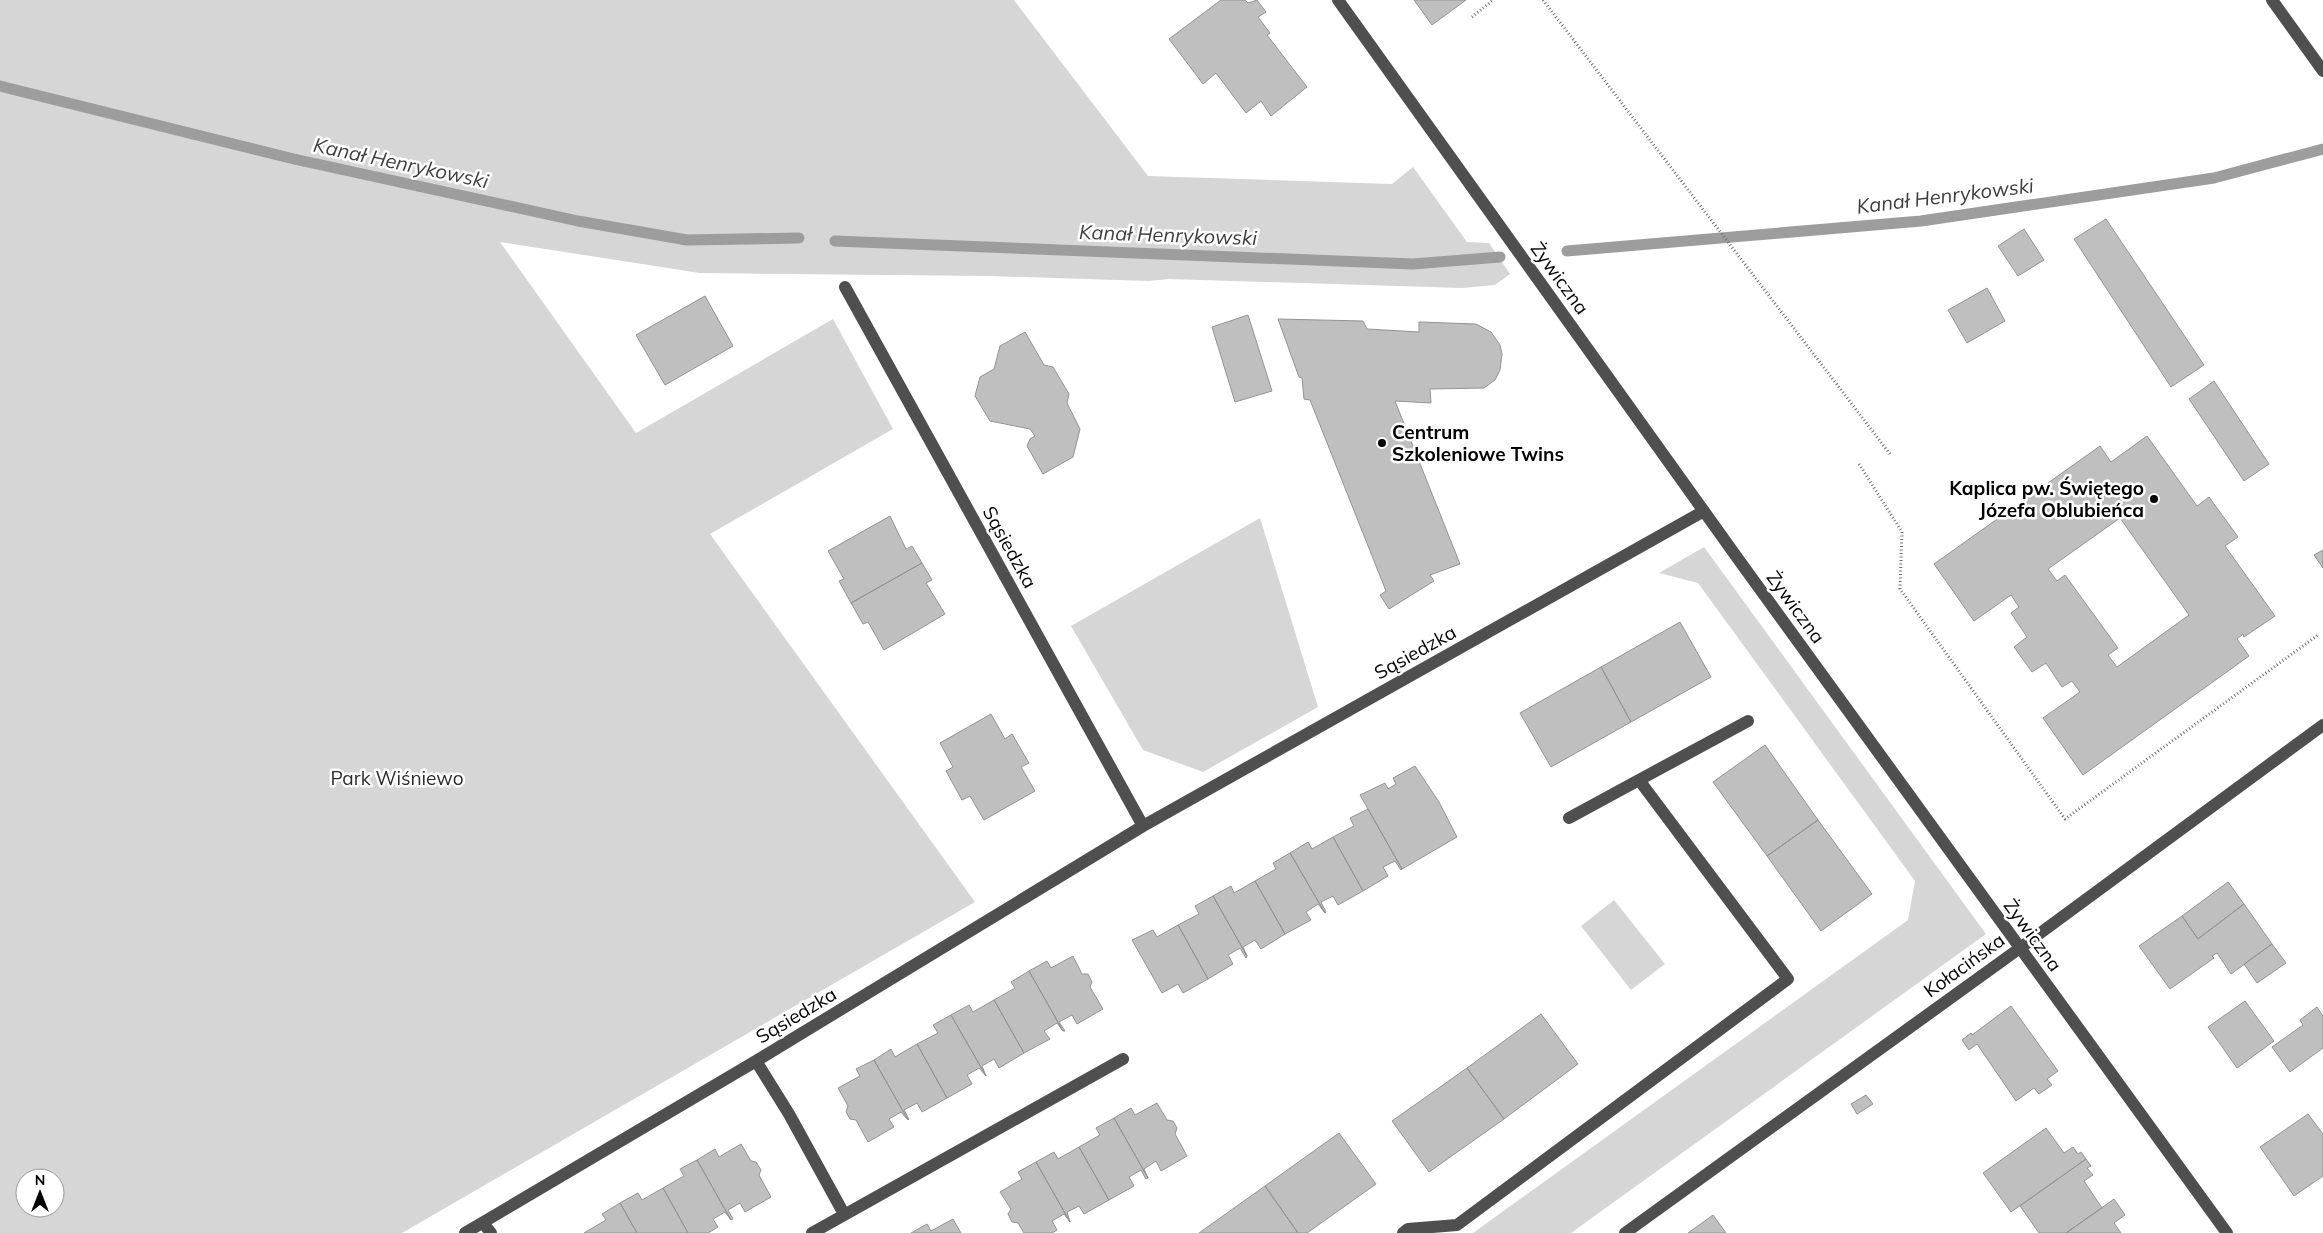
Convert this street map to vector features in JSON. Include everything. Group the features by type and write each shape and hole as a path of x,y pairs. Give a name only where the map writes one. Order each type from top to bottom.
{"street":[{"name":"Żywiczna","path":"1338,0 1704,512 2227,1233"},
{"path":"2272,0 2323,71"},
{"name":"Sąsiedzka","path":"845,288 1143,826"},
{"name":"Sąsiedzka","path":"465,1233 487,1228 756,1061 1143,826 1704,512"},
{"path":"1569,818 1748,721"},
{"name":"Kołacińska","path":"1625,1233 2020,948 2323,725"},
{"path":"1403,1233 1408,1229 1457,1225 1788,979 1639,780"},
{"path":"812,1233 1123,1059"},
{"path":"756,1061 789,1114 844,1214"}],"path":[{"path":"1472,17 1493,0"},
{"path":"1543,0 1890,454"},
{"path":"1859,464 1902,532 1900,589 2065,819 2318,635"}],"green space":[{"name":"Park Wiśniewo","path":"0,0 1014,0 1148,176 1392,184 1413,167 1467,242 1489,243 1510,274 1495,285 1462,288 1169,279 1149,281 988,276 700,273 500,242 636,433 833,319 893,429 710,534 975,902 402,1233 0,1233"},
{"path":"1260,518 1318,707 1203,772 1143,750 1071,626"},
{"path":"1704,547 1986,934 1571,1233 1473,1233 1908,920 1915,881 1698,583 1659,573"},
{"path":"1614,900 1665,964 1631,990 1581,926"}],"building":[{"path":"1221,0 1245,0 1248,3 1257,0 1266,12 1258,17 1270,33 1267,35 1307,87 1271,116 1261,101 1246,113 1216,73 1203,84 1169,39"},
{"path":"1414,0 1466,0 1432,25"},
{"path":"2106,219 2204,365 2171,387 2074,239"},
{"path":"2024,229 2044,260 2018,276 1998,246"},
{"path":"1987,288 2005,321 1967,343 1948,310"},
{"path":"705,296 733,346 665,385 636,335"},
{"path":"1248,315 1272,391 1235,402 1212,327"},
{"path":"1278,319 1363,321 1367,329 1419,332 1419,322 1476,324 1491,332 1500,345 1502,354 1500,370 1495,380 1484,388 1430,389 1431,403 1395,401 1460,564 1430,575 1434,581 1389,609 1380,595 1386,591 1310,400 1304,399 1302,378 1299,377"},
{"path":"1025,332 1044,365 1053,367 1069,394 1067,403 1080,429 1073,457 1043,474 1027,446 1030,439 1035,436 1030,429 990,421 975,396 980,377 994,369 1000,346"},
{"path":"2214,381 2269,464 2244,481 2189,399"},
{"path":"2147,436 2197,506 2209,497 2238,537 2225,546 2275,616 2244,637 2243,634 2237,639 2249,656 2083,775 2043,718 2080,692 2072,681 2062,687 2046,663 2032,672 2014,647 2027,637 2011,613 2019,607 2011,595 1974,621 1934,564 2100,446 2111,462","holes":["2120,518 2189,615 2117,667 2108,655 2118,648 2065,575 2057,581 2048,569"]},
{"path":"890,516 906,549 912,546 922,563 851,603 839,581 844,579 828,551"},
{"path":"2323,550 2323,568 2314,555"},
{"path":"922,563 932,580 926,583 945,614 884,650 868,622 863,624 851,603"},
{"path":"1680,622 1711,677 1631,722 1601,667"},
{"path":"1601,667 1631,722 1551,767 1520,713"},
{"path":"991,714 1005,739 1012,734 1029,763 1021,767 1035,791 984,820 970,796 962,800 946,771 953,767 940,743"},
{"path":"1765,745 1818,820 1767,856 1713,782"},
{"path":"1415,766 1439,802 1457,837 1402,869 1360,795 1385,783 1388,789 1396,784 1393,778"},
{"path":"1368,809 1402,869 1395,861 1383,867 1388,876 1363,891 1333,837 1354,826 1350,818"},
{"path":"1818,820 1872,894 1821,931 1767,856"},
{"path":"1333,837 1363,891 1338,905 1333,896 1321,902 1325,913 1290,853 1308,842 1312,849"},
{"path":"1290,853 1325,913 1318,904 1306,912 1311,920 1285,934 1255,881 1276,869 1273,863"},
{"path":"1255,881 1285,934 1261,949 1255,940 1243,947 1247,956 1213,896 1231,886 1234,893"},
{"path":"2228,882 2244,904 2198,939 2182,916"},
{"path":"1213,896 1247,956 1246,958 1240,948 1228,955 1233,964 1208,979 1178,925 1199,914 1195,906"},
{"path":"2244,904 2272,944 2231,974 2217,953 2212,956 2214,958 2170,989 2139,946 2182,916 2198,939"},
{"path":"1178,925 1208,979 1183,993 1178,984 1162,993 1132,940 1153,930 1157,937"},
{"path":"2272,944 2286,963 2257,983 2244,964"},
{"path":"1073,956 1082,974 1088,974 1092,982 1090,987 1103,1009 1077,1024 1072,1015 1059,1022 1065,1031 1063,1031 1029,971 1047,961 1051,968"},
{"path":"1029,971 1063,1031 1057,1023 1044,1031 1050,1039 1024,1053 994,1000 1015,988 1011,982"},
{"path":"994,1000 1024,1053 999,1068 994,1059 982,1066 986,1076 951,1015 969,1005 973,1012"},
{"path":"2245,1001 2274,1041 2237,1068 2208,1027"},
{"path":"2011,1006 2058,1071 2047,1079 2052,1085 2039,1094 2034,1088 2016,1101 1977,1044 1969,1050 1962,1040 1971,1033 1972,1035"},
{"path":"2317,1007 2323,1016 2323,1048 2290,1072 2272,1047 2303,1025 2300,1020"},
{"path":"1541,1014 1578,1064 1504,1119 1467,1068"},
{"path":"951,1015 986,1076 979,1068 967,1075 972,1084 947,1098 917,1044 938,1033 933,1025"},
{"path":"917,1044 947,1098 922,1112 917,1103 904,1110 908,1120 874,1060 891,1049 895,1057"},
{"path":"874,1060 908,1120 901,1112 889,1119 894,1127 868,1142 856,1120 850,1119 846,1112 848,1106 838,1088 860,1076 856,1069"},
{"path":"1467,1068 1504,1119 1429,1172 1392,1121"},
{"path":"1866,1095 1873,1104 1857,1114 1851,1104"},
{"path":"1157,1103 1167,1120 1173,1121 1177,1128 1175,1134 1187,1156 1161,1171 1156,1161 1144,1169 1148,1178 1114,1118 1131,1108 1135,1115"},
{"path":"2308,1114 2323,1134 2323,1176 2294,1196 2260,1147"},
{"path":"1114,1118 1148,1178 1146,1179 1141,1170 1129,1177 1134,1186 1109,1200 1079,1147 1100,1135 1096,1128"},
{"path":"2046,1128 2064,1153 2073,1147 2078,1154 2081,1152 2086,1159 2011,1212 1983,1173"},
{"path":"1339,1133 1376,1184 1307,1233 1298,1233 1265,1186"},
{"path":"741,1144 751,1161 756,1162 761,1170 759,1175 771,1197 745,1212 740,1203 728,1210 733,1219 731,1220 697,1160 715,1149 719,1157"},
{"path":"1079,1147 1109,1200 1084,1214 1079,1206 1067,1212 1070,1222 1036,1162 1054,1152 1058,1159"},
{"path":"2086,1159 2091,1166 2087,1168 2093,1175 2084,1181 2102,1208 2066,1233 2039,1233 2020,1206"},
{"path":"697,1160 731,1220 725,1212 713,1219 718,1227 708,1233 688,1233 663,1188 684,1176 680,1169"},
{"path":"1036,1162 1070,1222 1064,1214 1052,1221 1057,1230 1052,1233 1024,1233 1018,1223 1012,1222 1008,1214 1011,1209 1000,1192 1022,1179 1018,1172"},
{"path":"1265,1186 1298,1233 1199,1233"},
{"path":"663,1188 688,1233 637,1233 620,1203 638,1193 642,1200"},
{"path":"2114,1199 2125,1215 2114,1223 2121,1233 2066,1233"},
{"path":"620,1203 637,1233 584,1233 606,1220 602,1214"},
{"path":"1713,1215 1726,1233 1688,1233"},
{"path":"953,1219 961,1233 911,1233 927,1224 931,1231"}],"waterway":[{"name":"Kanał Henrykowski","path":"0,86 294,159 578,221 687,240 799,238"},
{"name":"Kanał Henrykowski","path":"1567,251 1921,221 2214,178 2323,149"},
{"name":"Kanał Henrykowski","path":"835,241 1413,264 1500,257"}],"place":[{"name":"Centrum Szkoleniowe Twins","path":"1382,443"},
{"name":"Kaplica pw. Świętego Józefa Oblubieńca","path":"2154,499"}]}
